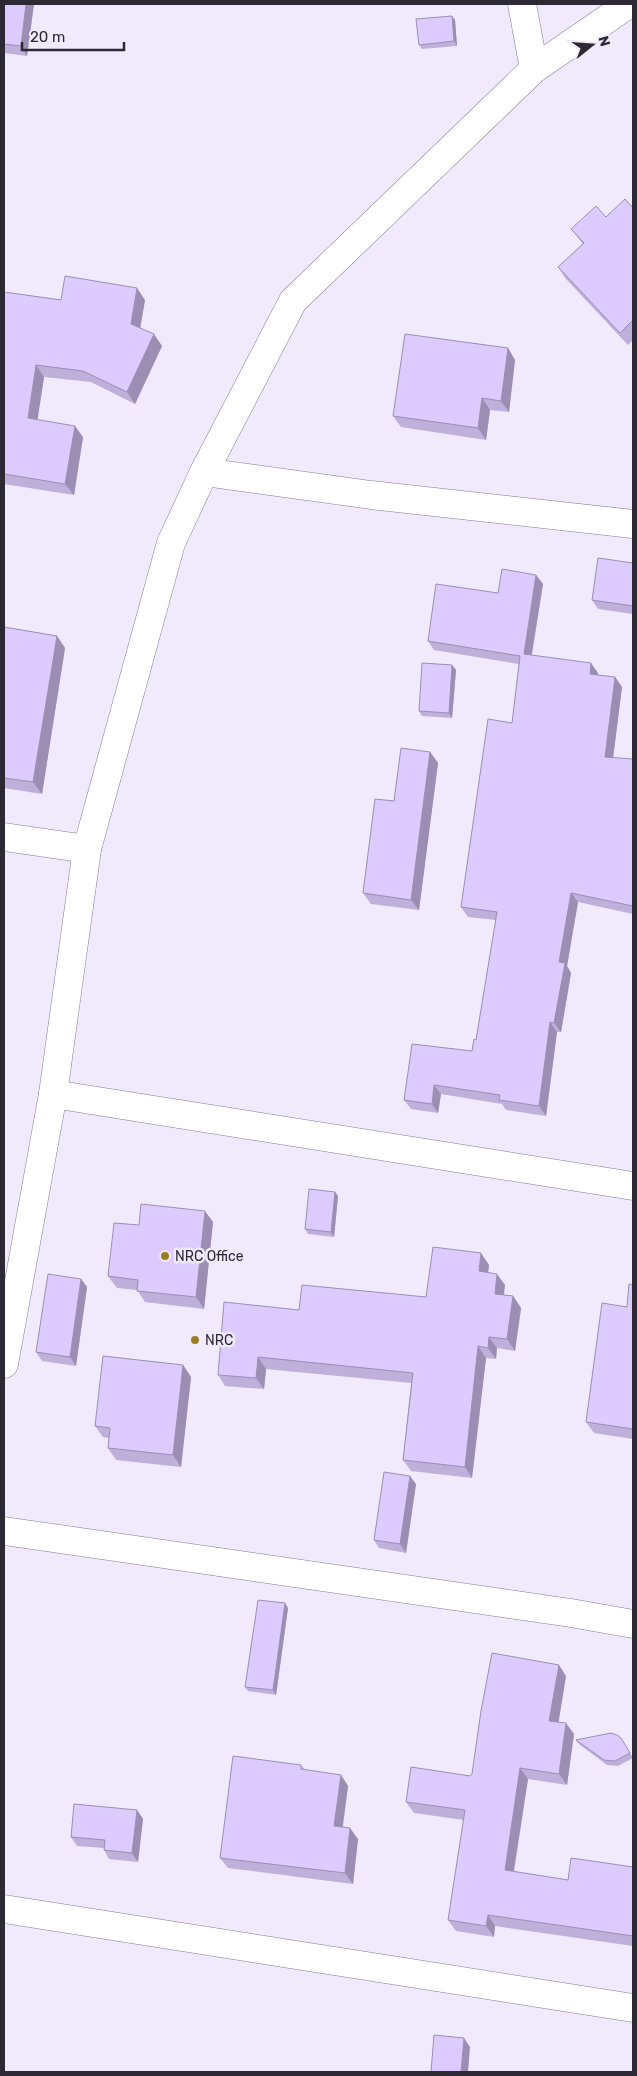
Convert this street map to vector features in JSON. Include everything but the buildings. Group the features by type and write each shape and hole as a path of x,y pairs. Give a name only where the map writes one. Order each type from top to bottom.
{"street":[{"path":"522,4 534,70"},
{"path":"4,1364 53,1094 87,849 170,543 204,472 293,301 534,70 629,4"},
{"path":"204,472 371,496 633,524"},
{"path":"4,837 87,849"},
{"path":"53,1094 633,1186"},
{"path":"4,1531 571,1613 633,1624"},
{"path":"4,1909 633,2008"}],"place":[{"name":"NRC Office","path":"165,1256"},
{"name":"NRC","path":"195,1340"}]}
